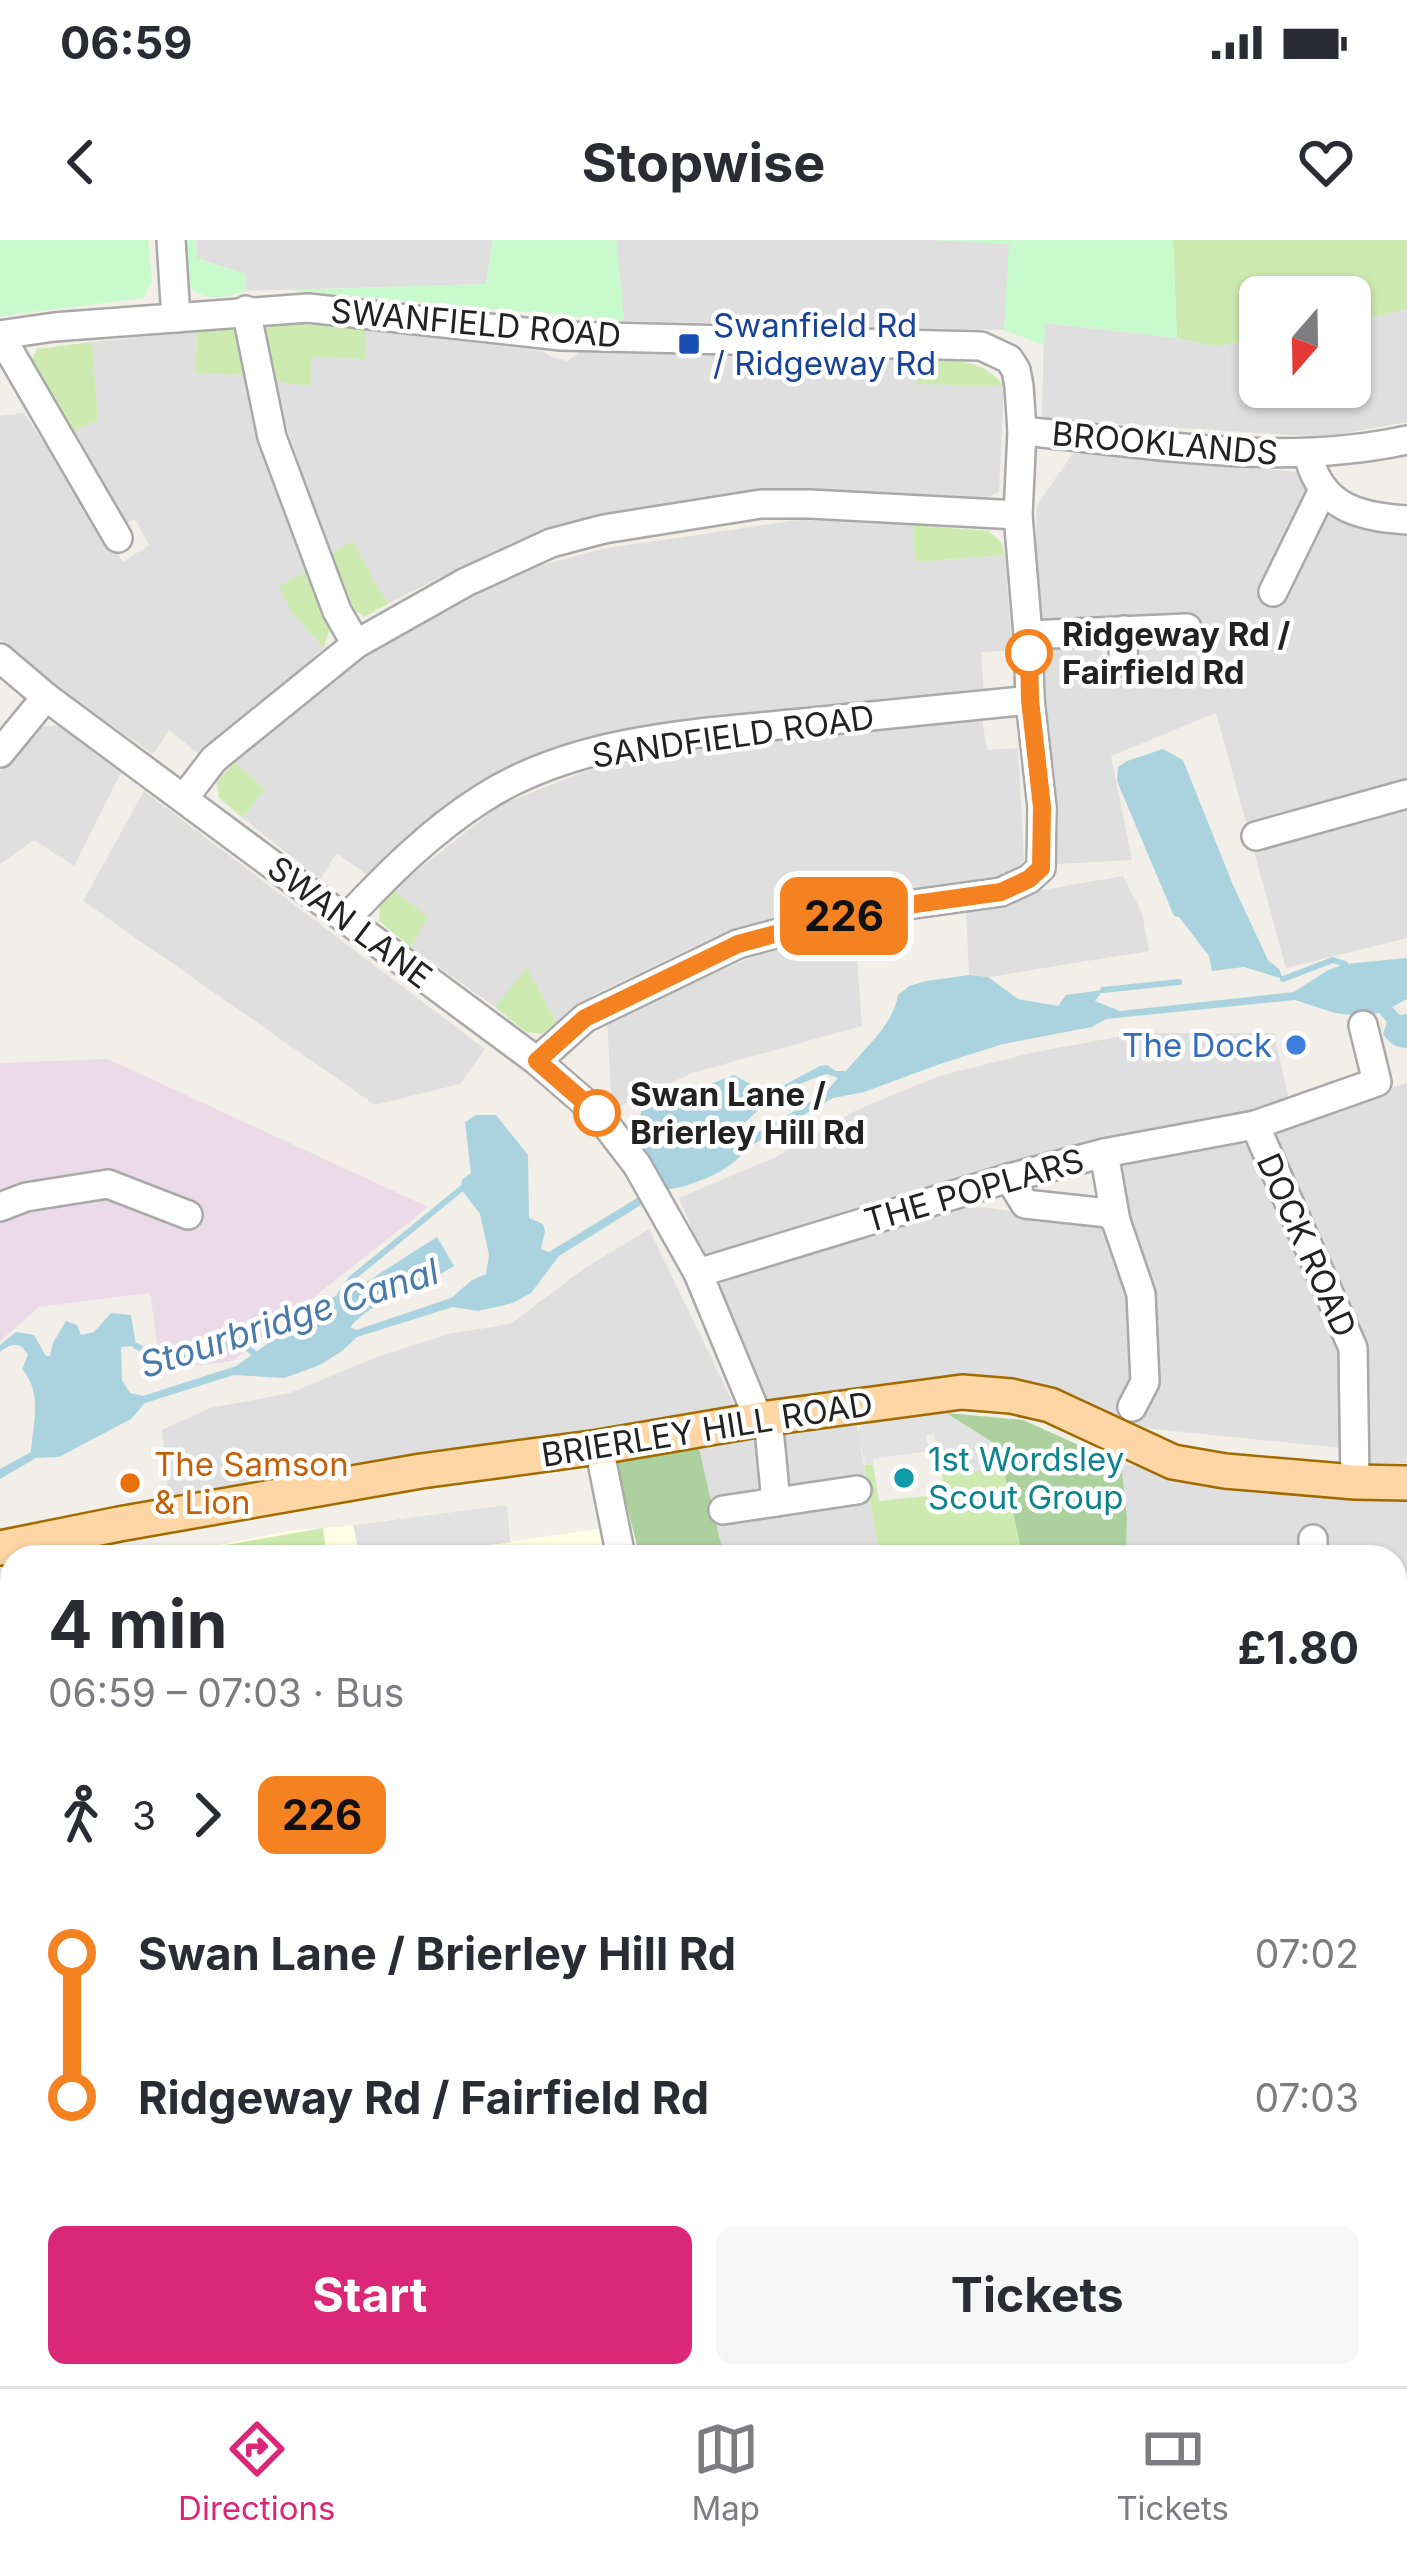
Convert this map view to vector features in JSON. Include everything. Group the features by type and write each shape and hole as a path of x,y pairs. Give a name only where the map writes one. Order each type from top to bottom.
{"main road":[{"name":"BRIERLEY HILL ROAD","path":"19,1545 398,1475 962,1392 1049,1405 1173,1462 1225,1471 1407,1483"}],"street":[{"path":"171,240 176,318"},
{"name":"SWANFIELD ROAD","path":"0,335 308,308 561,336 982,346 1009,359 1016,370 1022,430"},
{"path":"246,310 272,437 337,611 356,644"},
{"path":"0,335 118,538"},
{"path":"537,1061 585,1018 738,944 857,912 1001,892 1041,868 1042,807 1018,515 1022,430"},
{"name":"BROOKLANDS","path":"1022,430 1261,454 1347,452 1407,440"},
{"name":"BROOKLANDS","path":"1308,454 1323,490"},
{"path":"1273,592 1323,490 1346,508 1377,518 1407,520"},
{"path":"184,798 214,759 356,644 487,572 551,544 604,529 761,504 1018,515"},
{"path":"1028,635 1187,628"},
{"path":"1123,662 1124,630"},
{"name":"SWAN LANE","path":"0,658 537,1061 597,1113 638,1166 698,1273"},
{"path":"0,753 46,697"},
{"name":"SANDFIELD ROAD","path":"346,919 395,866 449,823 486,796 548,766 665,739 1030,700"},
{"path":"1256,836 1407,794"},
{"name":"DOCK ROAD","path":"1355,1482 1353,1348 1255,1125 1377,1082 1364,1025"},
{"name":"THE POPLARS","path":"698,1273 1009,1178 1104,1153 1255,1125"},
{"path":"1104,1153 1116,1221 1141,1294 1145,1382 1132,1407"},
{"path":"1009,1178 1025,1204 1108,1213 1116,1221"},
{"path":"0,1207 26,1197 108,1184 188,1215"},
{"path":"698,1273 763,1419 776,1502"},
{"path":"599,1447 619,1545"},
{"path":"723,1510 857,1490"}],"shaded area":[{"path":"196,240 493,240 486,284 246,291 245,274 197,258"},
{"path":"616,240 1010,244 1004,330 624,321"},
{"path":"1407,309 1407,422 1323,437 1042,419 1044,323 1212,346 1239,343 1239,408 1371,408 1371,318"},
{"path":"366,330 543,351 567,361 584,349 916,359 917,384 1004,386 999,492 983,500 785,493 584,522 496,550 389,603 353,541 329,555 272,381 311,386 312,357 364,359"},
{"path":"197,331 195,372 245,375 257,432 307,571 280,586 292,613 324,648 200,755 169,730 153,754 52,684 0,639 0,416 24,413 123,562 149,545 135,519 122,526 71,432 98,419 92,342"},
{"path":"1074,452 1298,472 1337,510 1407,531 1407,938 1286,968 1216,713 1111,756 1132,860 1057,864 1040,646 1102,643 1102,670 1127,671 1130,644 1190,640 1043,623 1037,505"},
{"path":"798,520 913,525 915,562 1005,555 1012,651 981,652 984,693 693,719 641,729 450,807 366,874 337,853 320,879 243,818 265,789 234,762 290,708 416,618 531,568 602,549"},
{"path":"982,718 987,750 1018,748 1024,860 1012,875 880,896 718,935 595,994 556,1022 527,968 495,1007 411,947 427,917 393,890 500,805 589,770 643,756"},
{"path":"40,726 59,726 121,773 74,866 34,840 0,864 0,772"},
{"path":"144,791 485,1049 460,1084 375,1105 83,901"},
{"path":"1123,876 1142,913 1149,951 989,977 969,975 966,910"},
{"path":"855,930 862,1026 692,1073 612,1110 607,1019 769,950"},
{"path":"1139,1033 1274,1033 1290,1105 1125,1133 704,1257 679,1198 776,1157 857,1110 939,1076"},
{"path":"108,1059 428,1207 233,1361 161,1370 150,1293 39,1307 0,1341 0,1063"},
{"path":"1407,1083 1407,1463 1366,1463 1359,1355 1274,1140 1281,1125"},
{"path":"1234,1140 1257,1151 1345,1357 1342,1448 1133,1427 1067,1397 1005,1377 925,1383 777,1405 760,1394 716,1288 729,1277 953,1203 1092,1222 1107,1230 1128,1290 1132,1360 1124,1405 1135,1412 1126,1210 1118,1166"},
{"path":"649,1229 738,1413 169,1500 162,1430 210,1408 290,1393 448,1334 510,1324 585,1268"},
{"path":"946,1413 998,1446 1003,1469 942,1473 934,1434 926,1435 929,1451 865,1464 858,1432 866,1420"},
{"path":"856,1422 878,1545 721,1545 698,1444"},
{"path":"1121,1464 1407,1497 1407,1545 1126,1545"},
{"path":"507,1505 512,1541 606,1528 609,1545 218,1545"},
{"path":"507,1505 511,1542 357,1545 353,1525"}],"green space":[{"path":"0,240 148,240 152,280 144,298 0,316"},
{"path":"183,240 196,240 197,258 245,274 246,291 214,297 186,285"},
{"path":"493,240 616,240 624,321 290,290 486,284"},
{"path":"932,240 1173,240 1177,338 1045,323 1044,345 1004,330 1009,244"},
{"path":"1173,240 1407,240 1407,309 1371,318 1371,276 1239,276 1239,343 1213,346 1177,338"},
{"path":"285,322 366,330 365,359 312,357 311,386 272,381 261,341 267,325"},
{"path":"223,325 238,332 245,375 195,373 197,331"},
{"path":"92,342 98,420 71,432 30,363 37,349"},
{"path":"916,359 975,365 1004,386 917,384"},
{"path":"913,525 989,531 1001,542 1005,555 915,562"},
{"path":"353,541 389,603 364,617 350,605 329,555"},
{"path":"307,571 329,630 324,648 292,613 279,586"},
{"path":"234,762 265,789 243,818 219,798 217,782"},
{"path":"393,890 428,917 411,947 379,921 380,904"},
{"path":"527,967 556,1022 542,1034 526,1032 495,1007"},
{"path":"946,1413 1023,1420 1121,1464 1126,1545 1020,1545 998,1446"},
{"path":"698,1444 721,1545 637,1545 616,1463"},
{"path":"873,1464 879,1501 937,1495 943,1490 942,1473 1003,1469 1020,1545 878,1545 864,1465"},
{"path":"323,1528 325,1545 225,1545"}],"water":[{"path":"1163,749 1183,760 1233,885 1268,960 1283,979 1244,967 1212,971 1209,956 1174,916 1117,781 1118,767"},
{"path":"1407,958 1407,999 1392,1007 1400,1015 1407,1014 1407,1048 1385,1037 1387,1022 1379,1013 1335,1013 1295,1000 1106,1019 1092,1027 1003,1044 864,1092 833,1098 747,1148 721,1171 665,1190 559,1256 531,1293 513,1303 478,1311 453,1307 357,1337 320,1365 284,1378 234,1375 145,1403 131,1419 59,1457 36,1458 0,1479 0,1469 31,1452 35,1419 33,1388 22,1369 28,1355 16,1345 0,1352 0,1345 16,1332 34,1335 50,1356 66,1321 77,1325 81,1335 94,1332 111,1313 131,1315 136,1346 121,1347 122,1380 130,1393 143,1396 236,1366 314,1320 331,1298 357,1288 437,1237 454,1266 386,1300 350,1327 356,1330 451,1298 486,1274 489,1255 480,1214 461,1189 462,1180 471,1173 465,1122 476,1115 496,1115 528,1155 529,1218 543,1224 541,1249 549,1252 661,1180 641,1138 642,1110 734,1075 773,1091 820,1066 846,1071 884,1026 898,995 909,986 969,975 988,977 1018,999 1058,1006 1066,995 1103,990 1095,1001 1120,1011 1294,992 1345,964","holes":["827,1074 838,1078 825,1093 743,1141 737,1140 737,1131 778,1096"]}],"waterway":[{"path":"1283,979 1333,960 1345,964"},
{"path":"1103,990 1179,982"},
{"name":"Stourbridge Canal","path":"340,1295 351,1279 461,1189"},
{"name":"Stourbridge Canal","path":"136,1346 167,1363 239,1342 254,1353"}],"bus line":[{"name":"226","path":"597,1113 537,1061 585,1018 738,944 857,912 1001,892 1041,868 1042,807 1029,653"}],"place":[{"name":"Swanfield Rd / Ridgeway Rd","path":"689,344"},
{"name":"Ridgeway Rd / Fairfield Rd","path":"1029,653"},
{"name":"The Dock","path":"1296,1045"},
{"name":"Swan Lane / Brierley Hill Rd","path":"597,1113"},
{"name":"1st Wordsley Scout Group","path":"904,1478"},
{"name":"The Samson & Lion","path":"130,1483"}]}
